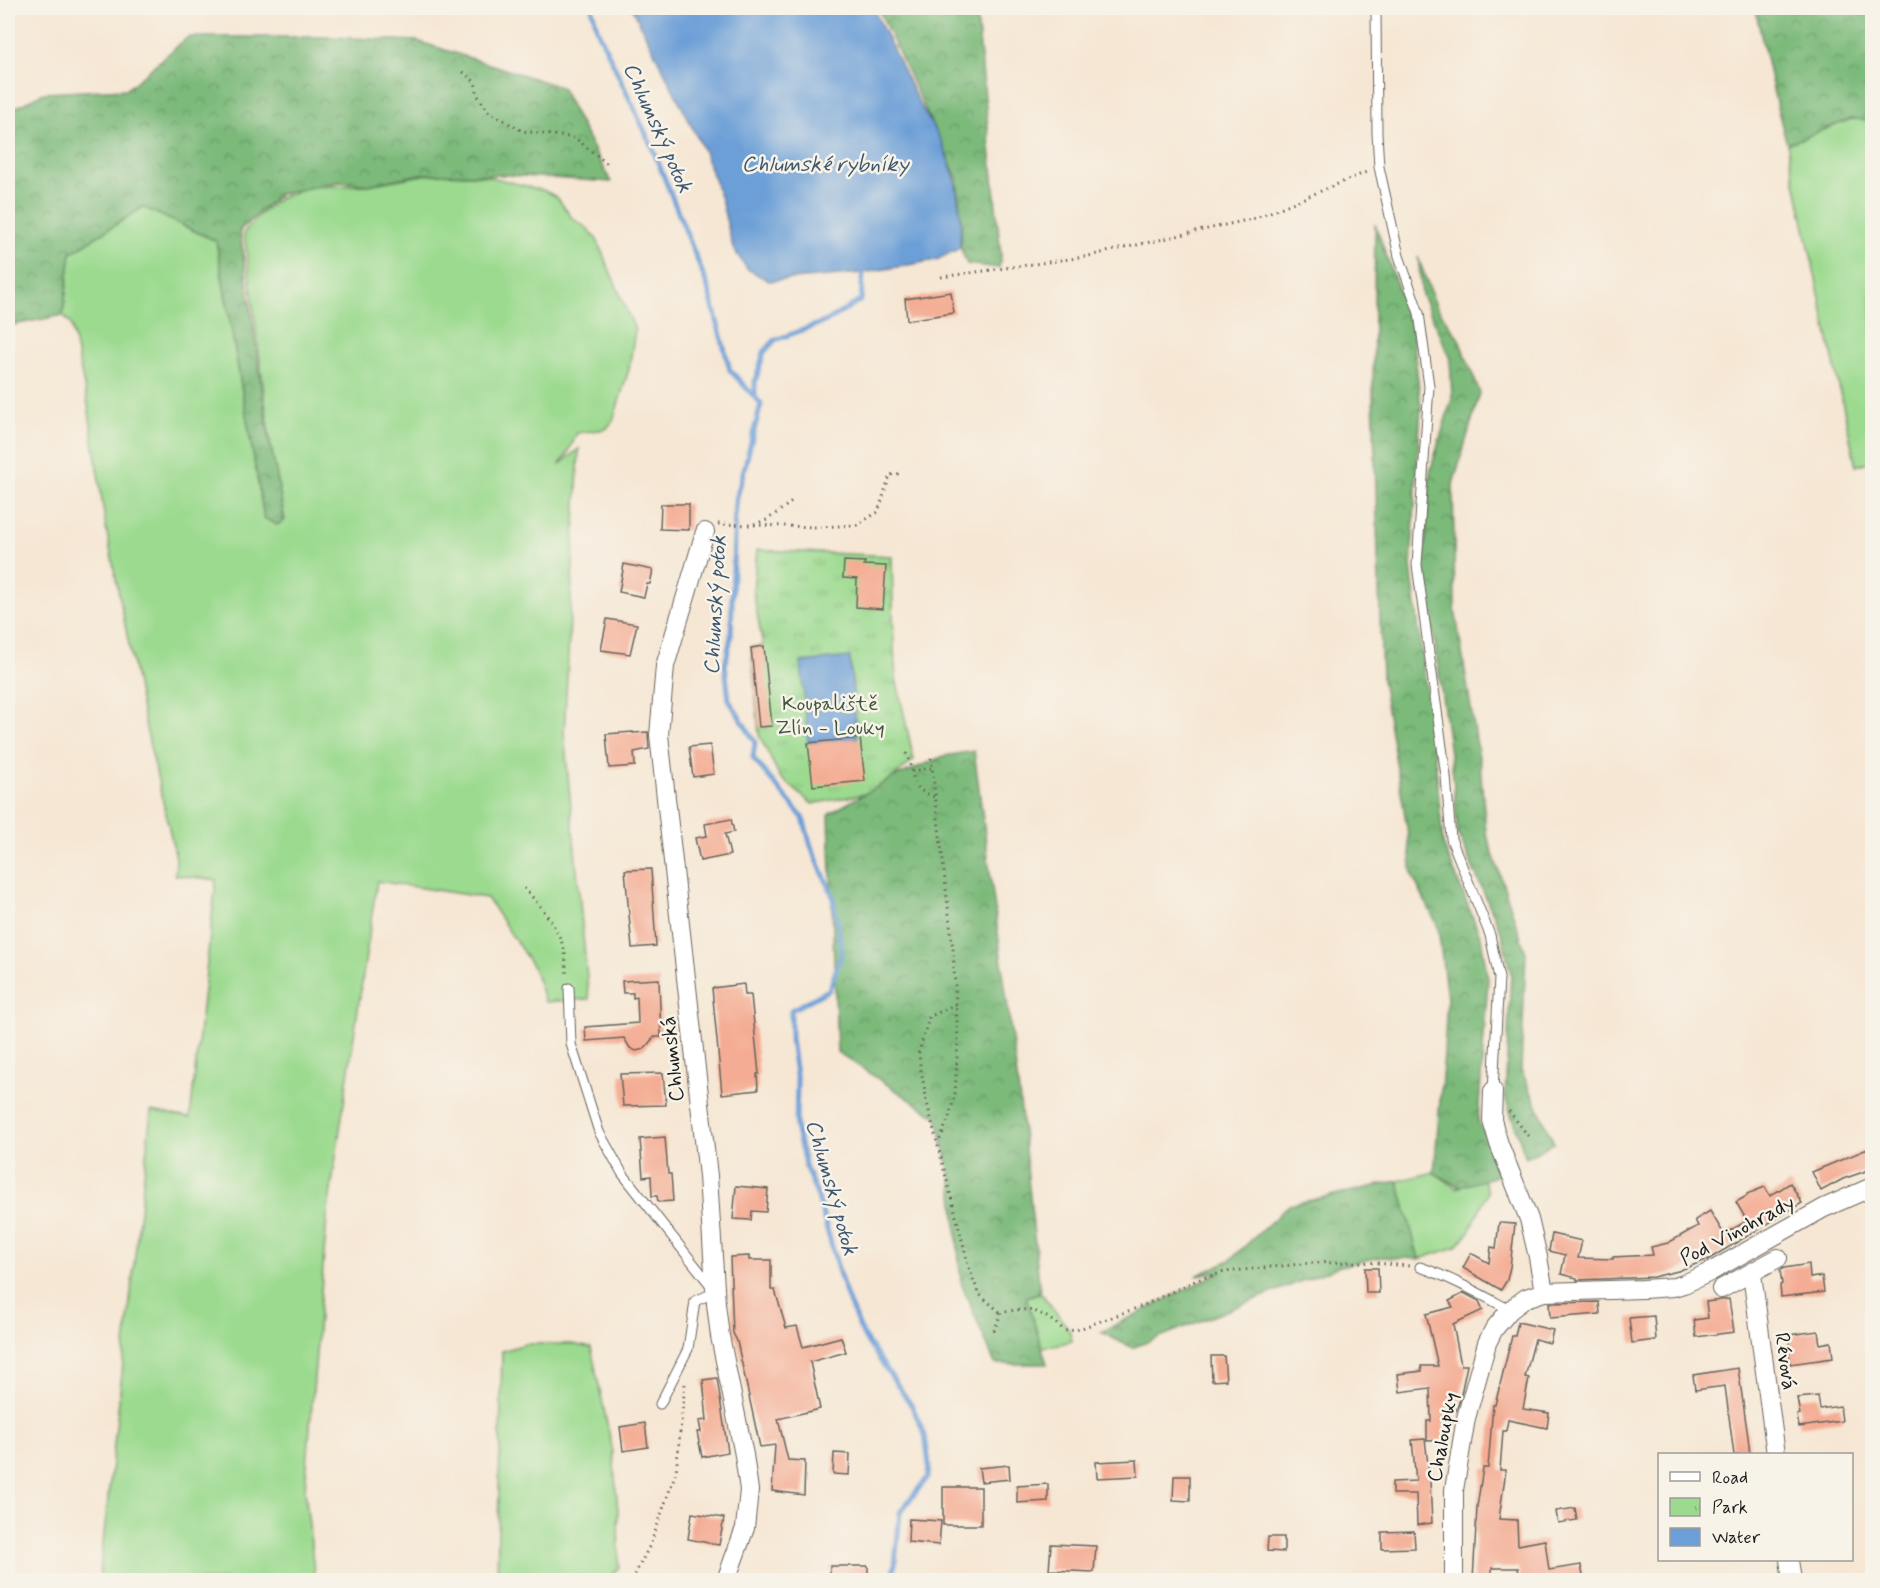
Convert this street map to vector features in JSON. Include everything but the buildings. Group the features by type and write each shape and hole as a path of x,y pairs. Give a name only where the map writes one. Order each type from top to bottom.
{"street":[{"name":"Chlumská","path":"705,532 665,666 659,735 708,1176 720,1336 749,1490 745,1528 726,1581"},
{"path":"1493,1090 1492,1120 1499,1144 1529,1219 1544,1292"},
{"name":"Pod Vinohrady","path":"1544,1292 1643,1289 1684,1284 1710,1272 1824,1208 1872,1187"},
{"path":"1721,1289 1778,1258"},
{"name":"Révová","path":"1752,1274 1776,1453"},
{"name":"Chaloupky","path":"1454,1581 1454,1490 1467,1418 1487,1343 1494,1329 1510,1310 1526,1298 1544,1292"},
{"path":"1790,1561 1792,1581"}],"lane":[{"path":"1376,8 1379,167 1399,256 1419,313 1429,386 1417,565 1446,776 1451,839 1490,935 1499,978 1493,1090"},
{"path":"569,988 571,1044 598,1132 622,1173 716,1292 694,1301 688,1349 660,1404"},
{"path":"1420,1267 1442,1274 1510,1310"}],"path":[{"path":"463,72 475,81 478,96 488,111 522,131 575,138 609,165"},
{"path":"941,277 1084,257 1256,218 1379,167"},
{"path":"728,524 818,527 857,525 878,512 890,475 903,472"},
{"path":"753,524 767,520 793,501"},
{"path":"906,753 912,764 914,784 924,793 935,797"},
{"path":"931,758 953,950 958,1041 955,1094 938,1144"},
{"path":"912,771 932,768"},
{"path":"524,888 543,908 555,931 564,952 569,988"},
{"path":"957,1004 929,1017 919,1052 928,1107 970,1271 979,1294 1002,1313"},
{"path":"1002,1313 1018,1309 1036,1311 1065,1331 1076,1330 1142,1306 1197,1280 1224,1272 1311,1263 1365,1262 1420,1267"},
{"path":"994,1331 1002,1313"},
{"path":"632,1581 651,1543 676,1472 686,1382"}],"green space":[{"path":"878,8 976,8 1001,256 999,268 967,264 961,249 957,178"},
{"path":"1755,8 1872,8 1872,120 1851,119 1787,144"},
{"path":"188,37 330,37 417,41 561,87 611,182 508,175 421,174 368,185 337,182 280,194 240,230 269,440 284,521 277,525 264,518 216,241 143,207 71,253 63,315 8,326 8,112 43,93 127,89"},
{"path":"1851,119 1872,120 1872,461 1856,466 1787,144"},
{"path":"424,175 487,176 545,191 557,197 572,218 587,228 596,238 635,330 629,369 613,421 606,429 577,433 567,455 559,465 579,449 564,733 589,999 545,1002 533,967 487,898 377,881 327,1217 305,1490 315,1580 99,1580 151,1111 190,1118 216,880 175,875 176,858 142,711 106,528 88,405 71,324 63,315 71,253 143,207 216,241 264,518 277,525 285,520 270,441 244,232 260,214 280,198 307,187 368,185"},
{"path":"1375,224 1412,327 1421,408 1411,566 1437,776 1443,844 1481,938 1488,979 1478,1121 1491,1144 1500,1175 1460,1187 1434,1173 1447,999 1438,927 1412,875 1407,827 1382,680 1373,395"},
{"path":"1418,257 1436,306 1458,337 1480,393 1453,484 1455,609 1480,764 1486,833 1526,953 1521,1070 1554,1143 1526,1158 1505,1097 1511,973 1501,932 1458,834 1453,775 1424,566 1430,472 1452,398 1450,357 1422,295"},
{"name":"Koupaliště Zlín - Louky","path":"757,550 892,556 896,678 914,760 892,778 864,794 812,804 780,777 759,735 751,647 763,646 753,591"},
{"path":"974,751 1019,1092 1040,1292 1026,1297 1047,1364 995,1364 961,1283 952,1182 937,1117 837,1052 829,814 892,778 944,756"},
{"path":"1434,1172 1456,1188 1484,1179 1488,1192 1469,1232 1456,1247 1419,1259 1398,1181"},
{"path":"1398,1181 1419,1259 1380,1257 1340,1266 1132,1348 1101,1332 1222,1271 1196,1276 1230,1260 1289,1205"},
{"path":"1041,1293 1069,1329 1072,1341 1042,1348 1026,1297"},
{"path":"525,1344 572,1344 591,1348 613,1452 618,1512 619,1567 608,1580 497,1580 502,1351"}],"water":[{"name":"Chlumské rybníky","path":"632,8 873,8 919,103 941,140 955,178 961,218 960,248 936,260 863,273 769,281 747,269 733,248 721,199 703,149"},
{"path":"850,657 857,739 808,743 801,662"}],"waterway":[{"name":"Chlumský potok","path":"592,8 597,29 652,147 708,287 730,370 761,404 735,504 731,637 725,665 729,700 755,742 753,758 803,818 811,846 833,896 842,953 829,990 791,1010 791,1039 797,1082 796,1127 806,1168 818,1197 849,1303 864,1337 912,1406 925,1435 929,1464 928,1477 900,1512 895,1564 891,1580"},
{"path":"755,396 755,382 764,352 775,340 827,321 861,300 863,273"}]}
